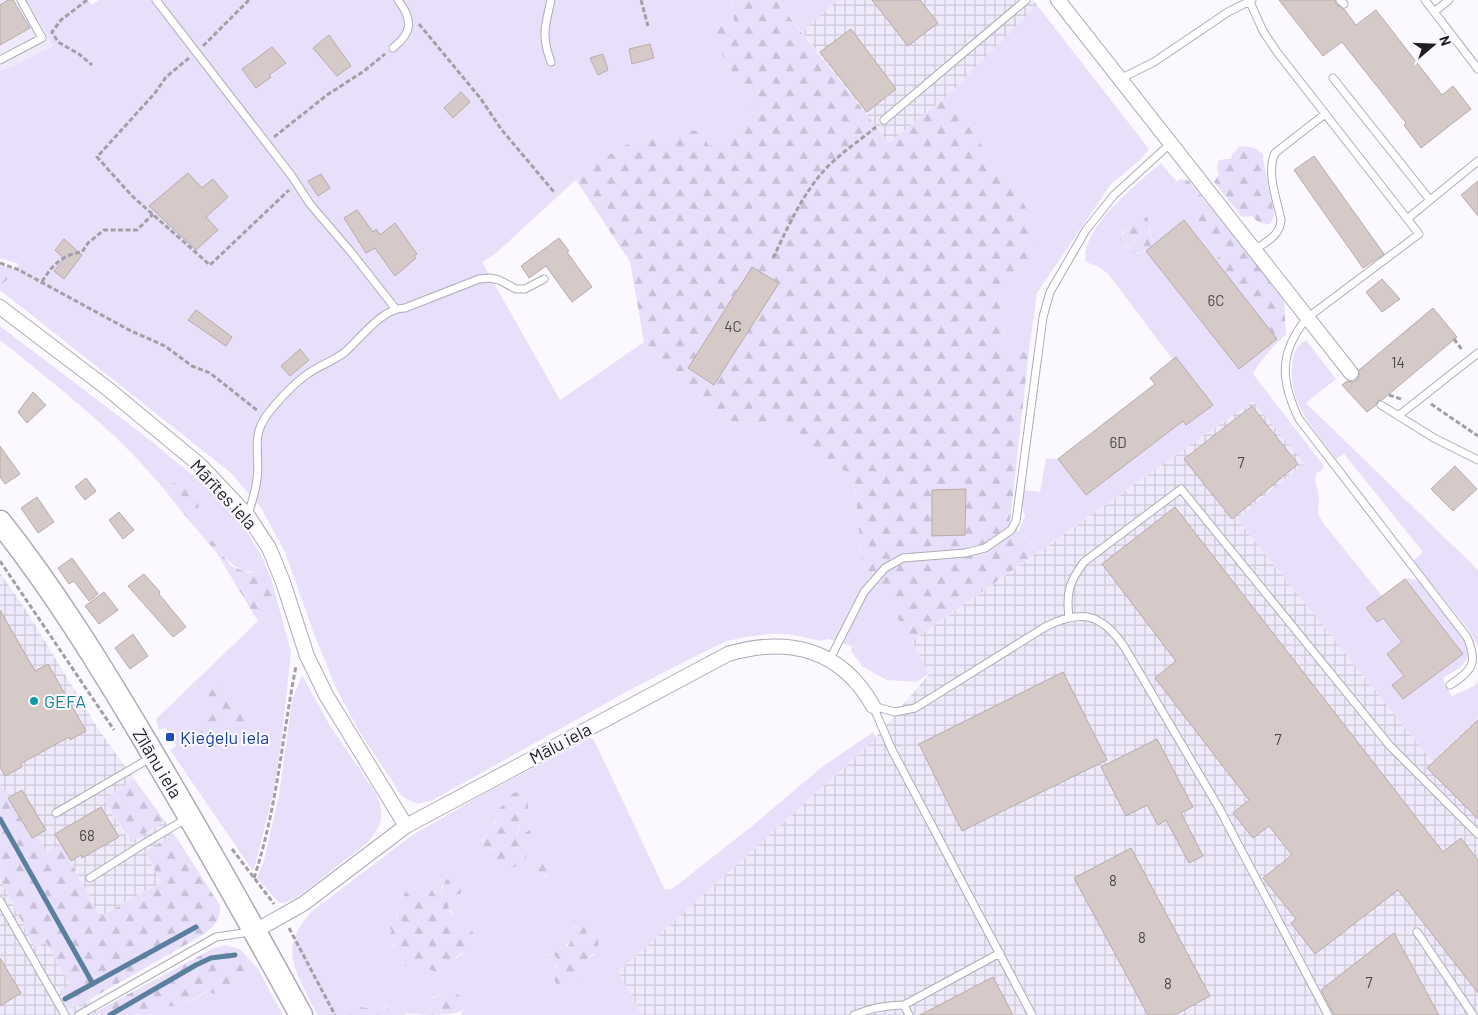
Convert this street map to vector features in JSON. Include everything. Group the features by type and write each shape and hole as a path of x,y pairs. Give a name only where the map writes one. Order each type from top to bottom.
{"highway":[{"name":"Zīlānu iela","path":"0,522 57,601 113,687 190,817 301,1015"}],"street":[{"path":"1058,0 1351,373"},
{"name":"Mārītes iela","path":"0,307 108,390 201,466 248,516 260,532 276,565 301,638 326,695 406,826"},
{"name":"Mālu iela","path":"255,931 304,904 406,826 728,654 745,649 780,645 817,654 838,666 855,680 873,706"}],"lane":[{"path":"0,60 42,38 21,0"},
{"path":"156,0 294,179 310,204 395,308"},
{"path":"393,48 404,39 409,20 398,0"},
{"path":"551,0 543,35 551,62"},
{"path":"884,120 1026,0"},
{"path":"1425,0 1478,69"},
{"path":"1434,12 1449,0"},
{"path":"1120,79 1154,62 1228,12 1251,1 1263,31 1277,52 1419,234 1307,318 1289,346 1285,383 1290,402 1299,419 1467,637 1473,650 1474,660 1466,675 1450,685"},
{"path":"1333,78 1430,200"},
{"path":"1254,250 1276,234 1281,227 1282,220 1271,161 1275,153 1325,114"},
{"path":"830,661 864,592 885,568 903,558 976,551 993,544 1011,530 1016,521 1043,317 1050,292 1086,230 1114,195 1171,144"},
{"path":"1407,219 1478,161"},
{"path":"248,516 257,480 258,436 264,420 296,383 309,372 345,351 366,330 395,308 404,308 479,279 490,278 499,280 516,289 525,289 544,279"},
{"path":"1398,416 1478,353"},
{"path":"1381,405 1434,438 1477,458"},
{"path":"1069,617 1067,600 1069,587 1075,573 1084,562 1181,489 1390,746 1478,834"},
{"path":"873,706 895,712 915,708 1045,627 1069,617 1089,616 1109,626 1118,636 1219,808 1328,1015"},
{"path":"873,706 892,750 1032,1015"},
{"path":"56,813 154,756"},
{"path":"90,878 190,817"},
{"path":"0,901 65,1015"},
{"path":"79,1015 216,937 255,931"},
{"path":"1417,932 1472,1015"},
{"path":"854,1015 870,1008 904,1004 1000,953"},
{"path":"904,1004 909,1015"}],"path":[{"path":"87,0 61,20 52,32 58,42 79,54 92,65"},
{"path":"248,0 196,53 166,77 97,157 132,196 210,265 289,190 294,179"},
{"path":"641,0 648,26"},
{"path":"409,20 419,23 481,99 501,129 554,192"},
{"path":"266,143 327,95 364,71 393,48"},
{"path":"773,258 802,200 822,174 838,158 884,120"},
{"path":"42,282 49,271 68,254 82,252 88,243 104,230 137,230 153,214"},
{"path":"0,263 42,282 131,332 165,346 192,366 210,373 257,410 264,420"},
{"path":"1389,394 1400,400 1421,398 1478,436"},
{"path":"0,561 115,731"},
{"path":"254,878 261,859 276,793 289,698 301,638"},
{"path":"283,916 335,1015"}],"shaded area":[{"path":"0,0 27,0 53,46 0,71"},
{"path":"838,0 1033,0 1037,5 947,96 889,143 802,32"},
{"path":"1253,401 1305,463 1237,519 1432,761 1478,718 1478,1015 642,1015 618,972 870,744 929,674 912,641"},
{"path":"0,573 26,610 97,727 134,779 104,800 130,842 165,821 174,834 145,852 161,882 100,917 62,845 47,853 37,836 32,838 0,784"},
{"path":"0,878 35,947 46,942 82,1004 90,999 97,1011 95,1015 0,1015"}],"green space":[{"path":"27,0 88,0 92,5 99,0 732,0 734,22 716,27 722,54 754,111 709,146 679,130 662,137 637,139 594,163 496,253 482,262 560,400 644,342 727,421 773,425 854,477 862,561 912,641 929,674 916,682 887,680 863,667 851,651 852,646 829,639 821,641 788,634 769,634 727,641 635,687 433,800 416,803 405,798 401,795 359,731 336,688 313,631 285,552 261,508 231,473 0,290 0,287 19,264 0,258 0,71 53,46"},
{"path":"732,0 776,0 889,143 947,96 1025,206 1036,260 999,299 1006,322 1002,350 1029,351 1010,522 1038,552 912,641 862,561 854,477 773,425 727,421 644,342 630,262 576,180 594,163 637,139 662,137 679,130 700,131 709,146 754,111 722,54 715,27 734,22"},
{"path":"776,0 838,0 802,32"},
{"path":"1037,5 1149,149 1140,160 1111,184 1037,293 1029,351 1002,350 1006,322 999,299 1036,260 947,96"},
{"path":"1247,146 1263,154 1274,214 1270,224 1264,224 1252,216 1242,217 1214,182 1219,174 1218,161 1231,159 1232,154 1239,147"},
{"path":"1161,163 1176,181 1174,184 1175,188 1185,195 1192,204 1199,223 1222,245 1220,254 1216,261 1184,220 1154,245 1150,236 1150,228 1128,228 1122,233 1123,244 1137,254 1146,251 1239,369 1277,339 1286,335 1268,353 1253,374 1324,466 1317,473 1315,479 1319,496 1318,514 1382,596 1366,609 1377,622 1383,618 1402,642 1387,654 1404,676 1393,685 1403,699 1463,654 1405,579 1416,580 1435,598 1465,640 1468,653 1465,662 1443,678 1452,696 1474,686 1478,681 1478,718 1432,761 1237,519 1304,463 1253,401 1038,552 1019,531 1025,516 1021,502 1023,490 1040,492 1046,458 1058,459 1086,495 1183,421 1186,425 1212,405 1176,358 1173,360 1109,275 1099,267 1086,262 1086,249 1101,221 1125,194"},
{"path":"1180,179 1188,180 1284,298 1286,335 1277,339 1216,261 1222,245 1199,223 1190,201 1175,188 1174,184"},
{"path":"1135,215 1142,215 1148,218 1150,236 1154,245 1143,252 1137,253 1131,252 1129,247 1123,244 1120,239"},
{"path":"0,265 15,270 0,287"},
{"path":"0,326 150,440 196,478 224,503 246,530 261,555 271,578 291,652 281,745 273,793 253,871 170,750 176,746 165,727 159,730 156,719 264,616 256,572 249,572 236,567 212,540 205,539 186,517 192,516 195,500 186,486 177,483 168,487 167,493 149,471 109,431 0,340"},
{"path":"1306,340 1336,379 1306,403 1478,570 1478,646 1469,630 1413,561 1423,552 1344,454 1336,459 1305,416 1295,393 1292,380 1292,366 1295,351"},
{"path":"173,483 179,483 186,487 198,502 199,507 194,510 192,517 186,517 167,493 168,487"},
{"path":"205,539 212,540 231,566 249,573 256,572 262,575 268,582 272,596 271,606 258,621 216,552"},
{"path":"302,675 329,724 375,792 382,813 377,831 367,843 295,899 283,903 278,902 257,878 264,860 279,795 292,700"},
{"path":"217,679 222,682 231,697 240,699 247,705 249,717 244,724 226,721 225,726 220,732 226,746 219,757 210,754 204,749 201,740 204,712 209,702 208,690 214,680"},
{"path":"873,732 876,737 870,744 618,972 642,1015 460,1015 468,1004 466,999 440,995 433,997 429,1004 431,1010 429,1015 398,1013 386,1005 377,1002 372,1008 348,1007 343,1009 343,1015 318,1015 294,965 292,948 294,939 311,912 411,836 480,796 590,738 594,740 665,890 672,889 752,826 822,767","holes":["524,797 527,807 519,827 518,838 530,831 532,836 526,859 528,863 541,864 548,876 526,874 516,866 491,861 496,850 493,848 489,851 482,841 505,804","423,884 430,885 435,896 441,891 442,885 456,895 448,906 452,912 453,929 462,927 463,954 438,973 428,969 421,971 411,966 405,966 399,952 393,945 392,931 403,895","574,924 586,934 594,955 587,959 585,970 578,986 569,989 560,987 555,967 559,961 554,955 547,955 548,948 558,949 567,945 571,940 567,934 570,928 575,933 577,928"]},
{"path":"134,779 165,821 131,842 104,800"},
{"path":"0,784 31,838 37,835 47,853 61,844 100,917 161,882 145,852 174,834 220,905 216,922 203,935 70,1009 64,1005 60,991 70,985 46,942 35,948 0,878"},
{"path":"516,792 528,801 528,813 520,825 518,837 530,830 532,836 526,859 528,863 541,864 549,860 557,862 560,866 558,873 535,877 526,874 516,866 505,870 493,868 491,861 496,850 493,848 486,851 482,847 490,825 495,823 498,809 505,804 503,798"},
{"path":"450,878 457,882 458,887 462,890 448,906 454,919 453,928 462,927 473,932 474,942 472,947 456,957 452,964 438,973 428,969 421,972 411,966 405,966 389,935 392,931 389,927 390,921 397,918 402,897 410,888 422,884 430,885 435,896 441,891 446,880"},
{"path":"573,920 582,922 587,934 595,933 598,944 596,951 587,959 586,970 578,987 564,988 559,986 554,979 559,961 554,955 544,954 544,948 559,949 563,946 568,946 571,940 563,932 563,927 566,926 577,932"},
{"path":"225,945 241,950 248,961 248,966 241,978 229,984 220,985 215,994 207,991 180,1006 166,1006 153,1015 95,1015 97,1011 214,948"},
{"path":"244,953 258,969 283,1015 153,1015 166,1006 180,1006 220,985 232,983 248,960"},
{"path":"449,992 466,999 466,1008 455,1013 429,1015 431,1010 428,1000"},
{"path":"380,1001 393,1011 403,1012 405,1015 343,1015 343,1009 349,1005 372,1008"}],"building":[{"path":"8,0 13,0 30,28 0,45 0,5"},
{"path":"872,0 920,0 938,23 908,46"},
{"path":"1279,0 1335,0 1336,4 1344,9 1356,25 1376,10 1442,95 1453,86 1471,109 1421,148 1404,125 1406,123 1342,42 1323,56"},
{"path":"851,29 896,89 867,112 820,52"},
{"path":"329,35 351,66 337,76 313,48"},
{"path":"650,44 654,58 632,64 629,49"},
{"path":"272,47 286,63 269,75 271,77 256,88 242,69"},
{"path":"603,54 608,70 598,75 590,58"},
{"path":"461,92 470,102 453,118 444,108"},
{"path":"1314,156 1384,254 1363,268 1294,170"},
{"path":"188,173 202,188 213,179 228,197 206,217 218,230 196,250 149,206"},
{"path":"321,174 330,188 318,196 308,181"},
{"path":"1478,181 1478,216 1461,195"},
{"path":"357,210 373,232 376,229 380,235 395,223 417,254 414,256 416,258 395,276 375,248 366,253 344,218"},
{"path":"1184,220 1277,339 1239,369 1146,251"},
{"path":"559,238 592,287 572,302 546,266 529,278 521,266"},
{"path":"64,239 82,255 64,279 54,271 64,259 55,250"},
{"path":"752,267 779,283 714,385 688,368"},
{"path":"1382,279 1400,299 1382,312 1366,292"},
{"path":"1433,308 1457,337 1367,412 1342,385 1347,381 1357,380 1359,370"},
{"path":"196,310 232,337 226,346 188,320"},
{"path":"300,349 309,360 290,376 281,366"},
{"path":"1176,357 1213,405 1186,425 1183,421 1086,495 1058,459 1155,384 1150,378"},
{"path":"33,392 46,405 27,423 18,412"},
{"path":"1252,406 1298,464 1232,519 1184,459"},
{"path":"0,446 20,474 5,484 0,477"},
{"path":"1455,466 1477,489 1453,511 1431,489"},
{"path":"86,478 96,491 85,500 75,487"},
{"path":"966,489 965,535 932,536 932,490"},
{"path":"37,497 54,522 38,533 21,508"},
{"path":"1175,507 1443,852 1461,838 1478,860 1478,993 1398,890 1315,954 1291,923 1296,919 1263,878 1292,855 1269,826 1253,838 1233,813 1249,800 1155,678 1176,661 1102,564"},
{"path":"119,512 134,530 123,539 109,520"},
{"path":"72,558 98,594 89,601 74,581 69,584 58,568"},
{"path":"144,574 186,627 173,637 128,586"},
{"path":"1405,579 1463,654 1403,699 1392,685 1404,676 1387,654 1402,642 1383,618 1377,622 1366,608"},
{"path":"104,592 118,610 99,624 85,606"},
{"name":"GEFA","path":"0,610 35,671 48,664 86,731 70,740 69,737 20,764 22,767 5,776 0,767"},
{"path":"133,634 148,656 130,669 115,648"},
{"path":"1063,672 1107,760 962,831 919,744"},
{"path":"1478,720 1478,819 1427,768"},
{"path":"1157,739 1193,807 1181,813 1203,856 1189,863 1166,820 1158,825 1147,805 1126,816 1101,767"},
{"path":"22,790 46,830 32,838 8,798"},
{"path":"101,807 119,837 82,858 81,855 71,861 55,834"},
{"path":"1131,848 1210,996 1175,1015 1148,1015 1074,878"},
{"path":"1394,933 1439,1015 1334,1015 1321,990"},
{"path":"0,958 21,993 0,1006"},
{"path":"993,977 1013,1015 920,1015"}],"waterway":[{"path":"0,819 93,984"},
{"path":"65,999 196,927"},
{"path":"110,1015 196,965 211,958 235,955"}],"place":[{"name":"GEFA","path":"34,701"},
{"name":"Ķieģeļu iela","path":"170,737"}]}
